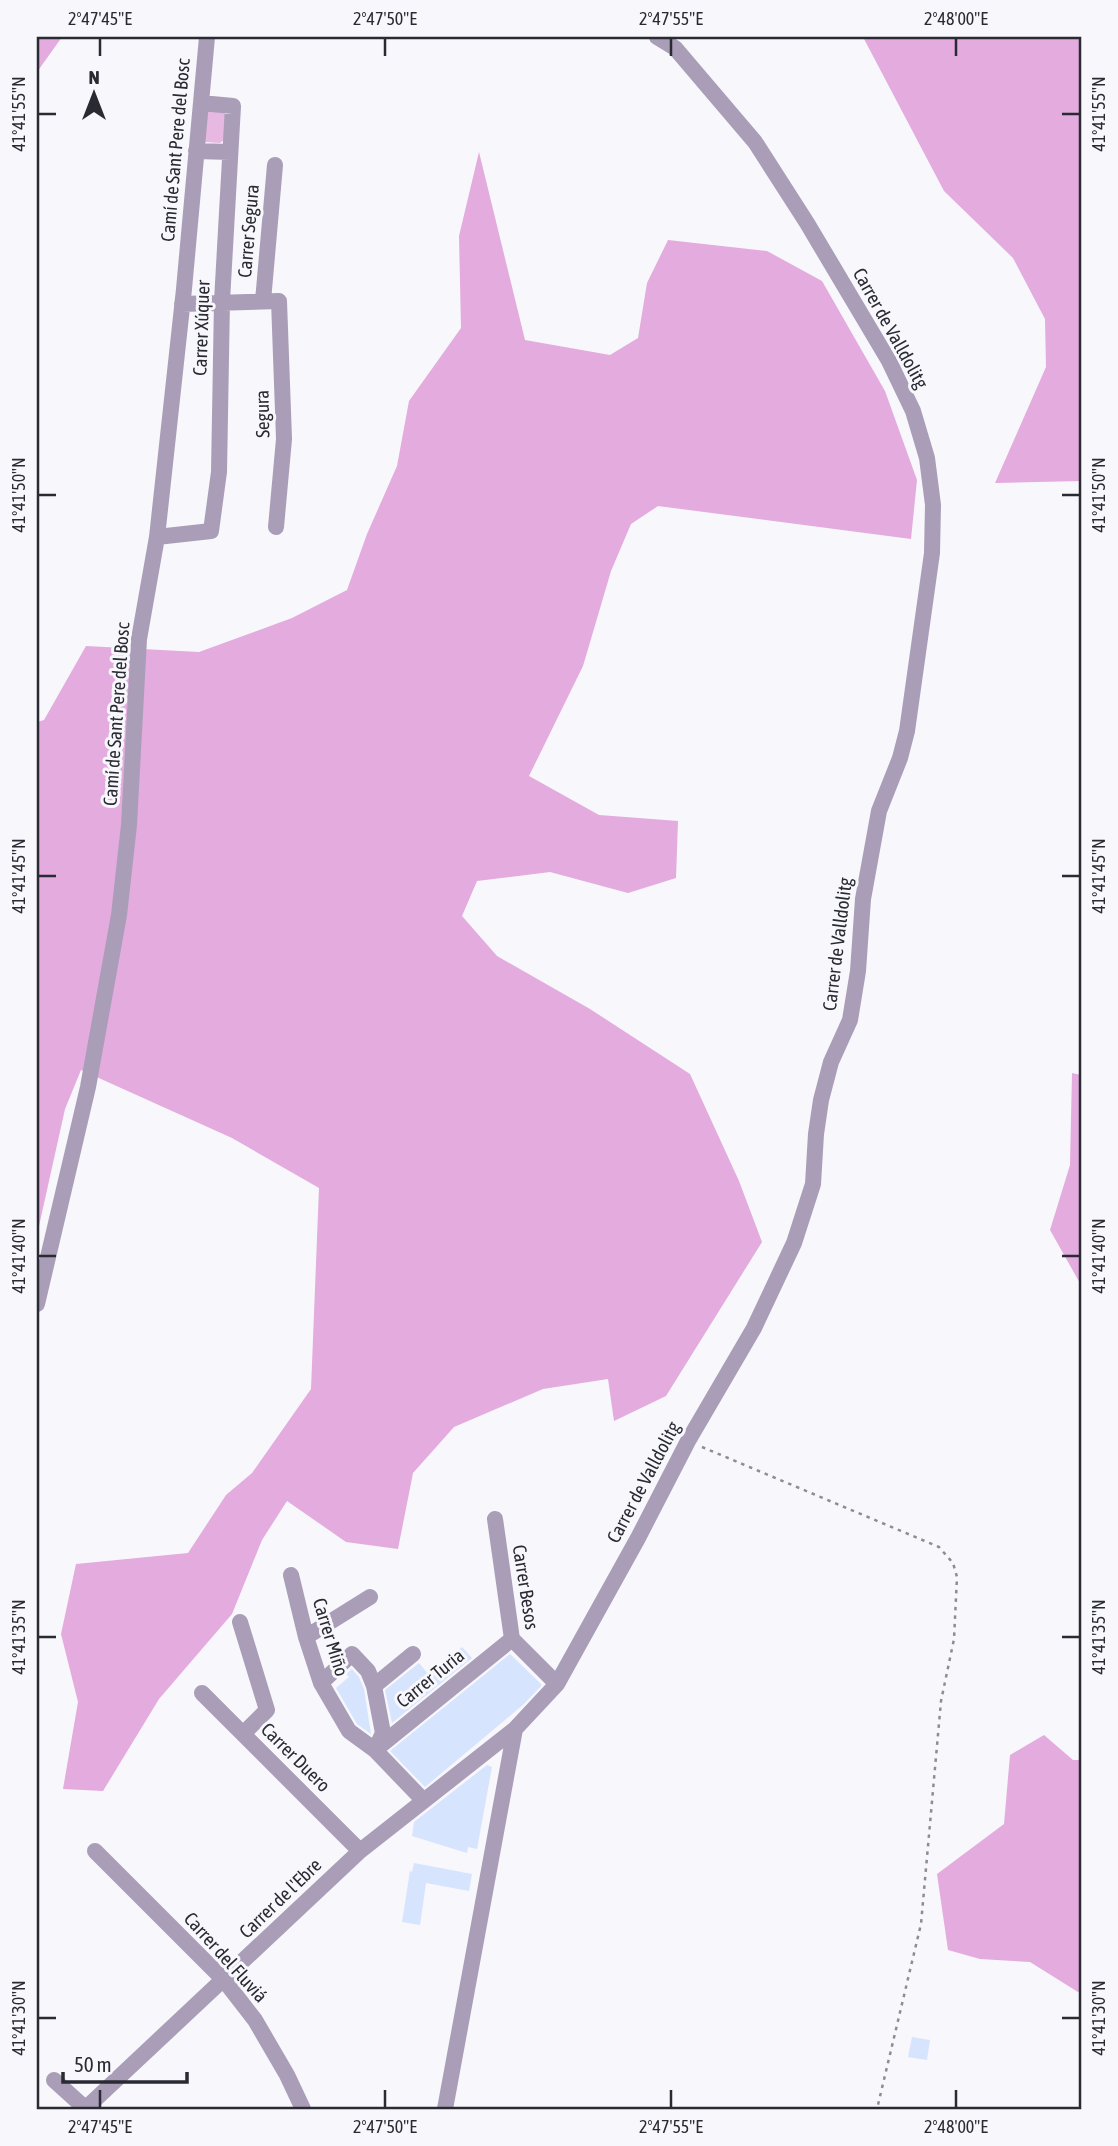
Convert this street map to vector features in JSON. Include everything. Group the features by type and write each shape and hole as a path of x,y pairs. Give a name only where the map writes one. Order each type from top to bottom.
{"street":[{"name":"Camí de Sant Pere del Bosc","path":"37,1304 88,1087 119,915 129,825 139,639 157,537 207,37"},
{"name":"Carrer de Valldolitg","path":"515,1729 557,1684 688,1441 754,1328 794,1242 813,1184 821,1100 831,1062 850,1020 858,971 863,900 879,811 900,758 907,730 932,553 933,505 927,458 916,423 889,360 755,142 675,48 657,37"},
{"name":"Carrer Xúquer","path":"157,537 211,531 219,472 222,301 233,106 201,96"},
{"path":"196,150 230,152"},
{"name":"Carrer Segura","path":"271,300 275,165"},
{"path":"182,303 271,300"},
{"name":"Segura","path":"271,300 284,439 276,527"},
{"name":"Carrer Besos","path":"495,1519 512,1639 557,1684"},
{"name":"Carrer Miño","path":"291,1575 306,1637 321,1683 349,1731 375,1750 423,1800"},
{"path":"306,1637 370,1597"},
{"path":"240,1622 267,1710 243,1734"},
{"name":"Carrer Turia","path":"375,1750 512,1639"},
{"path":"321,1683 352,1654 368,1671 374,1686 383,1733 375,1750"},
{"path":"374,1686 414,1654"},
{"name":"Carrer Duero","path":"202,1693 360,1850"},
{"path":"445,2109 515,1729"},
{"name":"Carrer de l'Ebre","path":"85,2109 360,1850 515,1729"},
{"name":"Carrer del Fluviá","path":"95,1850 224,1980 255,2020 303,2109"},
{"path":"54,2080 85,2109"}],"path":[{"path":"688,1441 939,1547 953,1563 957,1577 954,1639 941,1701 921,1924 877,2109"}],"shaded area":[{"path":"37,37 62,37 37,72"},
{"path":"863,37 1081,37 1081,481 995,483 1046,367 1045,319 1013,258 944,191"},
{"path":"207,109 223,110 226,115 224,140 220,143 204,142"},
{"path":"479,152 525,340 610,355 638,338 647,283 668,240 767,251 822,281 885,391 917,480 911,539 658,506 631,524 611,571 583,666 529,776 599,815 678,821 676,878 628,893 550,872 477,881 462,916 497,956 590,1009 690,1074 739,1181 762,1242 666,1396 614,1421 608,1379 543,1389 454,1427 413,1473 398,1549 346,1542 287,1501 262,1540 232,1614 159,1699 103,1791 63,1789 78,1702 61,1634 76,1564 188,1553 226,1495 252,1473 311,1389 319,1188 232,1138 81,1070 65,1109 37,1235 37,722 44,720 86,646 199,652 292,618 347,590 367,534 397,466 409,401 461,328 459,236"},
{"path":"1072,1073 1081,1075 1081,1285 1050,1230 1070,1165"},
{"path":"1044,1735 1073,1760 1081,1760 1081,1991 1078,1992 1030,1962 980,1959 948,1950 937,1874 1004,1824 1010,1755"}],"building":[{"path":"462,1647 472,1658 392,1723 385,1690 419,1663 429,1675"},
{"path":"510,1654 542,1685 524,1704 425,1787 390,1751"},
{"path":"352,1669 364,1689 371,1734 357,1724 336,1688 349,1677 346,1674"},
{"path":"487,1765 492,1767 477,1849 468,1847 467,1853 412,1836 414,1822"},
{"path":"414,1863 472,1874 469,1891 426,1883 420,1925 402,1922 410,1871 412,1872"},
{"path":"912,2037 930,2040 927,2060 908,2057"}]}
